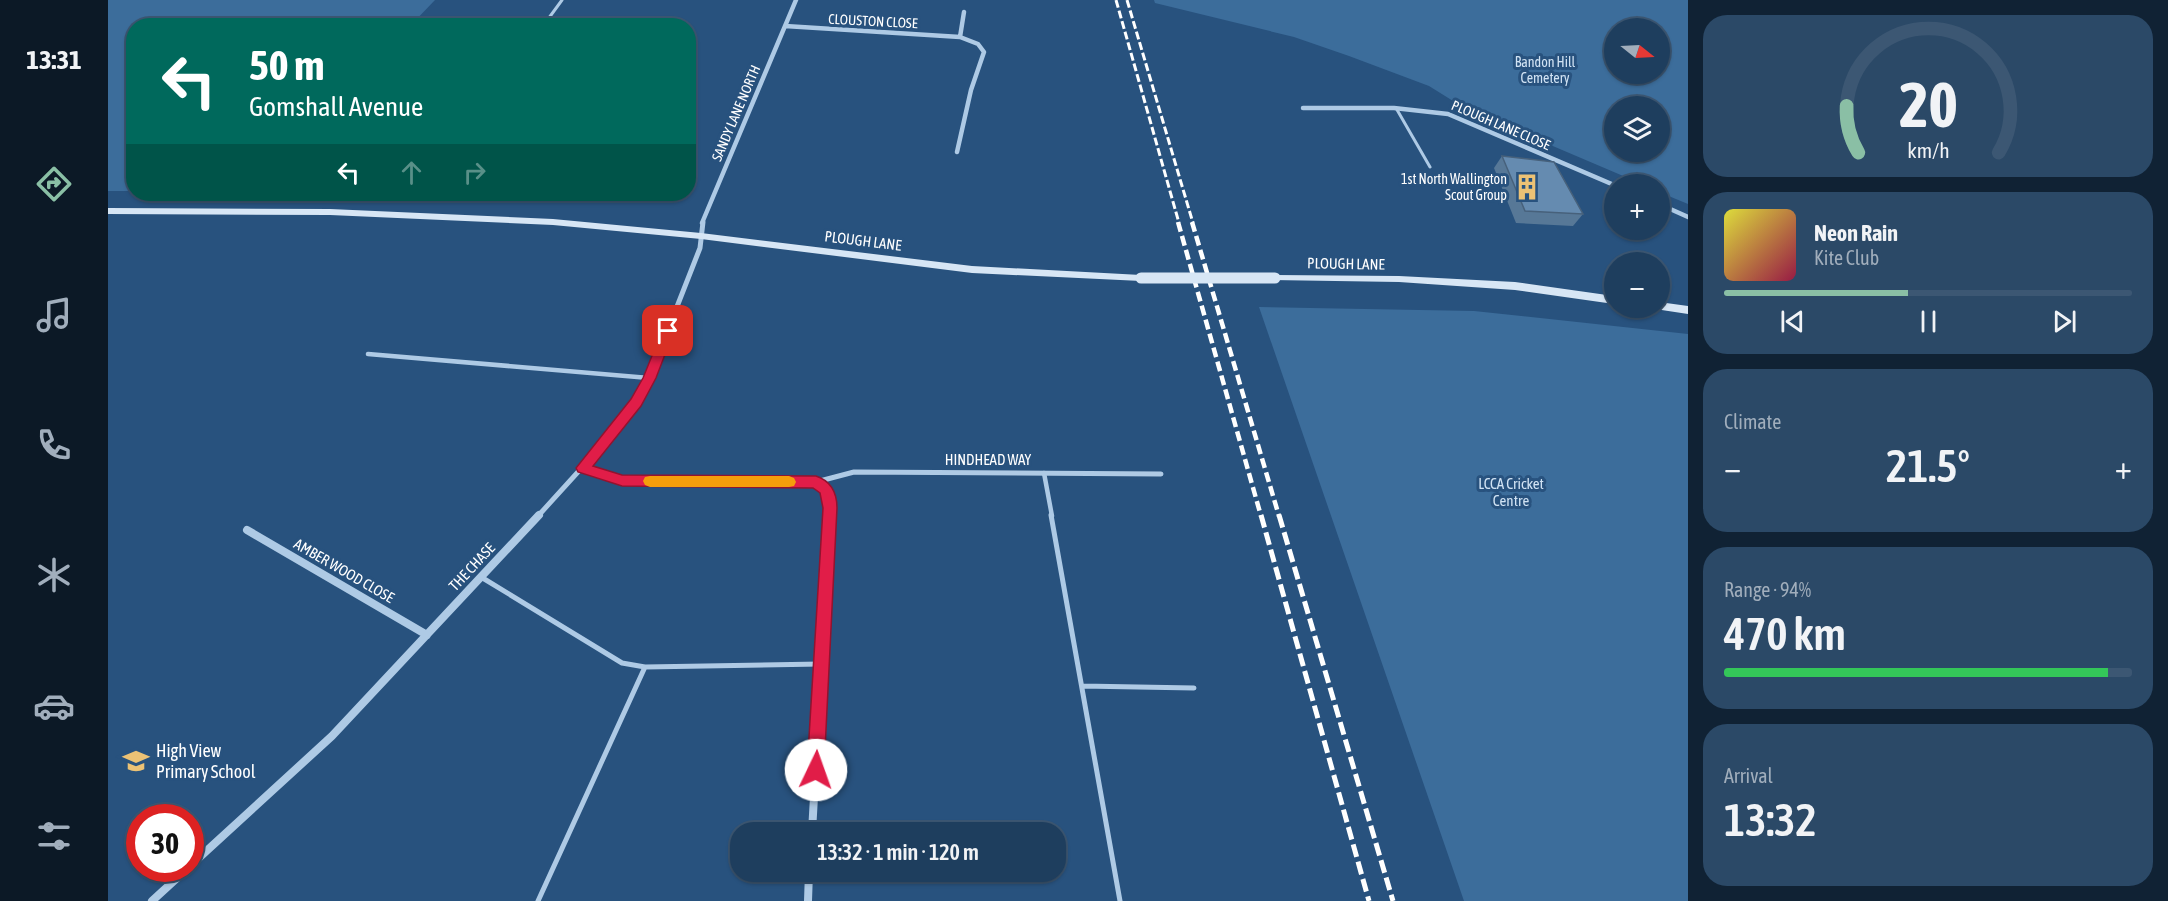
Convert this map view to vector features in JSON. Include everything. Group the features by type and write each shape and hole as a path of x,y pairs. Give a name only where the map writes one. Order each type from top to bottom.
{"main road":[{"name":"PLOUGH LANE","path":"108,211 286,212 452,217 700,236 949,267 1046,275 1141,278 1399,279 1515,286 1604,299"},
{"path":"1670,308 1688,310"}],"street":[{"name":"SANDY LANE NORTH","path":"700,236 702,224 796,0"},
{"path":"960,37 964,12"},
{"name":"CLOUSTON CLOSE","path":"785,26 960,37 978,44 984,52 971,90 957,152"},
{"name":"PLOUGH LANE CLOSE","path":"1303,108 1396,108 1448,114 1604,181"},
{"path":"1670,209 1688,217"},
{"name":"THE CHASE","path":"204,853 324,744 583,468 630,411 650,378 700,248 700,236"},
{"name":"HINDHEAD WAY","path":"583,468 622,481 816,482 854,472 1161,474"},
{"path":"813,822 830,508 830,498 825,489 816,482"},
{"name":"AMBER WOOD CLOSE","path":"247,530 427,635"},
{"name":"THE CHASE","path":"152,901 173,882"},
{"path":"808,901 809,882"}],"lane":[{"path":"549,18 561,0"},
{"path":"1396,108 1430,167"},
{"path":"368,354 650,378"},
{"path":"1044,473 1120,901"},
{"path":"481,577 622,663 645,667 821,664"},
{"path":"538,901 645,667"},
{"path":"1082,686 1194,688"}],"green space":[{"path":"108,0 435,0 418,18 126,18 126,191 108,191"},
{"name":"Bandon Hill Cemetery","path":"1154,0 1688,0 1688,204 1670,197 1670,174 1619,174 1466,109 1429,86 1294,37 1155,3"},
{"name":"LCCA Cricket Centre","path":"1259,307 1474,311 1688,334 1688,901 1464,901"}],"building":[{"path":"1502,156 1554,162 1583,214 1525,211"}],"railway":[{"path":"1116,0 1179,223"},
{"path":"1127,0 1193,223"},
{"path":"1178,222 1261,516"},
{"path":"1192,222 1279,516"},
{"path":"1261,515 1369,901"},
{"path":"1279,515 1393,901"}],"slow traffic":[{"path":"650,481 789,482"}],"place":[{"name":"1st North Wallington Scout Group","path":"1527,187"},
{"name":"High View Primary School","path":"136,761"}],"route":[{"path":"668,331 650,378 636,403 583,468 622,481 816,482 825,489 830,498 830,508 816,770"}]}
